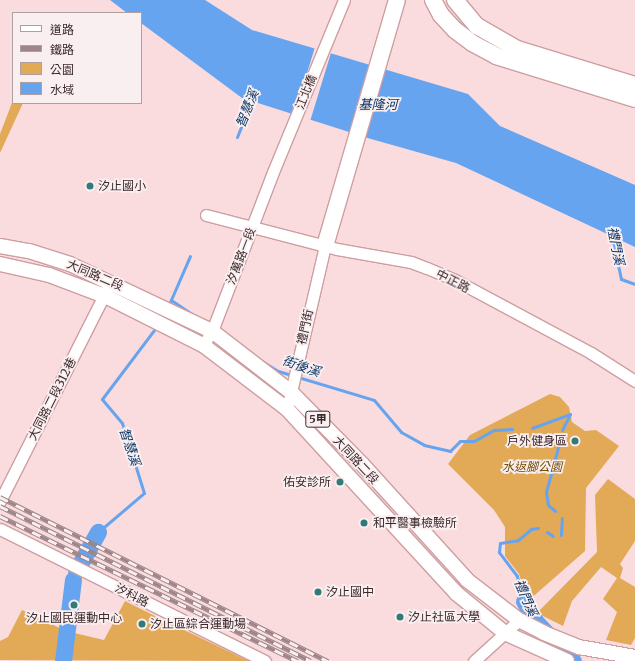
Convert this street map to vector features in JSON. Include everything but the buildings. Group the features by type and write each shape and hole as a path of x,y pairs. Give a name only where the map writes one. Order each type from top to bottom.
{"highway":[{"path":"325,246 339,190 397,0"},
{"path":"432,0 441,15 455,30 472,43 496,56 635,99"},
{"path":"455,0 476,26 517,48 635,85"}],"main road":[{"name":"大同路二段","path":"0,246 29,251 70,264 109,280 198,324 213,328 293,381 411,521 467,580 520,620 544,633 579,647 635,656"},
{"name":"大同路二段","path":"0,264 49,275 105,296 203,345 287,409 456,593 505,634 567,661"},
{"path":"400,531 411,521"},
{"path":"574,661 579,647"}],"street":[{"name":"江北橋","path":"276,164 344,0"},
{"name":"汐萬路一段","path":"203,345 213,328 276,164"},
{"name":"中正路","path":"206,215 325,246 411,262 448,277 591,352 635,381"},
{"name":"禮門街","path":"287,409 325,246"},
{"name":"大同路二段312巷","path":"0,501 105,296 109,280"},
{"name":"汐科路","path":"0,529 265,661"},
{"path":"474,661 520,620"}],"green space":[{"path":"12,103 12,104 23,104 0,153 0,134"},
{"name":"水返腳公園","path":"550,394 560,397 569,407 572,422 585,431 596,430 619,446 586,488 585,551 528,601 519,574 505,556 505,527 494,510 448,464 470,435"},
{"path":"608,479 635,499 635,541 620,564 623,568 620,578 635,587 635,638 631,645 606,640 617,612 603,599 617,578 601,567 572,601 563,626 537,613 597,552 595,495"},
{"name":"汐止區綜合運動場","path":"125,601 249,661 0,660 0,641 8,637 22,610 66,631 104,640"}],"water":[{"name":"基隆河","path":"110,0 205,0 252,30 468,94 500,126 635,185 635,247 456,163 371,139 242,98 142,24 142,12 126,12"}],"pier":[{"path":"315,47 331,52 310,122 294,117"}],"waterway":[{"name":"智慧溪","path":"237,137 253,97"},
{"name":"禮門溪","path":"611,232 621,279 635,284"},
{"name":"智慧溪","path":"170,302 190,256"},
{"name":"街後溪","path":"171,300 193,315"},
{"name":"智慧溪","path":"98,532 144,493 122,423 102,399 157,326"},
{"name":"街後溪","path":"257,358 278,371 374,400 401,432 424,445 450,451 460,441 474,441 494,430 512,429"},
{"path":"532,428 570,414"},
{"name":"禮門溪","path":"562,430 570,414"},
{"name":"禮門溪","path":"555,511 548,505 546,492 560,440"},
{"name":"禮門溪","path":"561,535 562,518"},
{"name":"禮門溪","path":"524,601 517,576 499,552 500,543 518,540 531,529 538,528"},
{"name":"智慧溪","path":"76,571 98,532"},
{"name":"禮門溪","path":"547,532 553,536"},
{"name":"智慧溪","path":"63,661 73,580"},
{"name":"禮門溪","path":"524,601 535,621 573,661"}],"railway":[{"path":"0,497 328,661"},
{"path":"0,506 311,661"},
{"path":"0,516 297,661"}],"place":[{"name":"汐止國小","path":"90,186"},
{"name":"戶外健身區","path":"575,441"},
{"name":"佑安診所","path":"340,482"},
{"name":"和平醫事檢驗所","path":"364,523"},
{"name":"汐止國中","path":"318,592"},
{"name":"汐止國民運動中心","path":"74,605"},
{"name":"汐止社區大學","path":"400,617"},
{"name":"汐止區綜合運動場","path":"142,624"}]}
